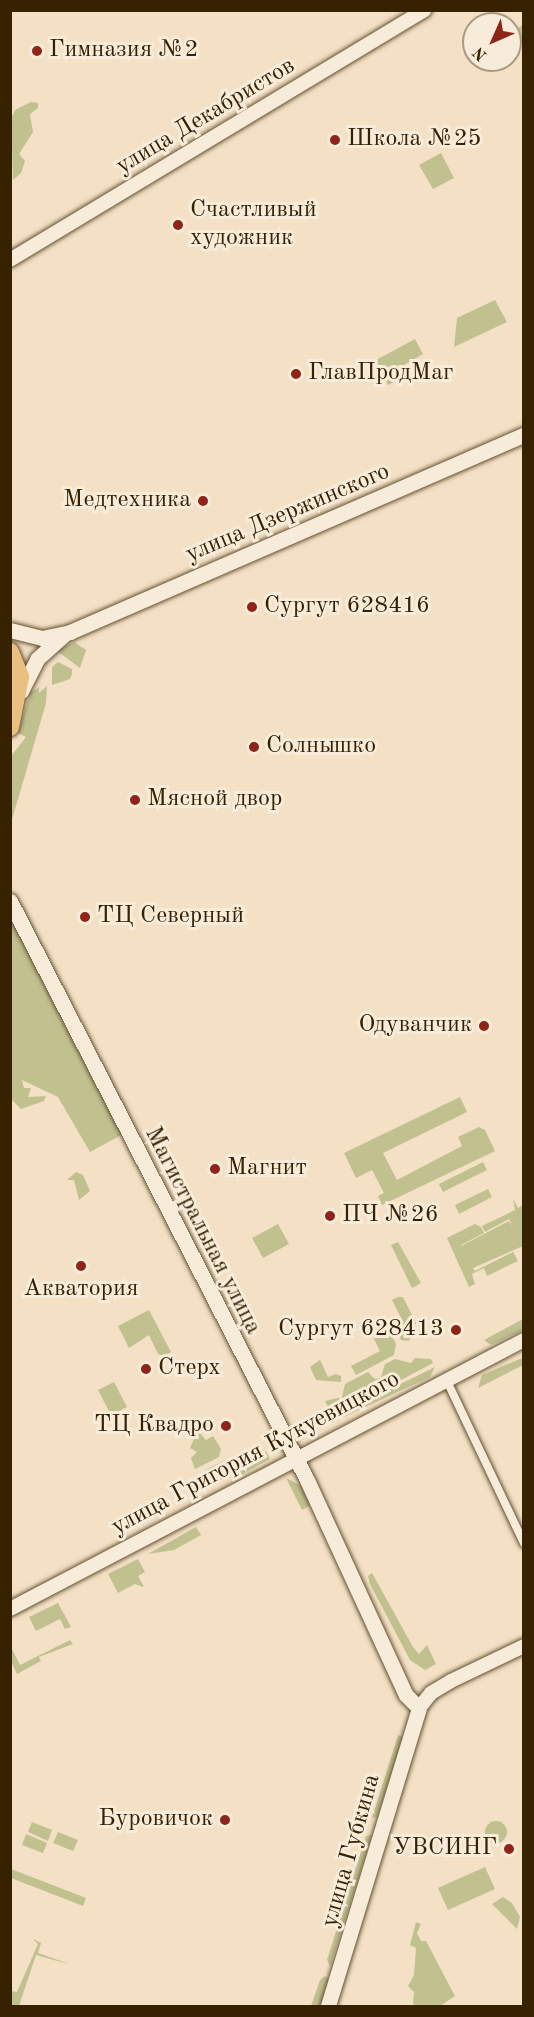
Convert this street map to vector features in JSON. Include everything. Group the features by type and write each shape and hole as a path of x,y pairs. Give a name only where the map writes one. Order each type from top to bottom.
{"main road":[{"name":"улица Дзержинского","path":"10,630 42,638 70,632 524,435"},
{"name":"улица Дзержинского","path":"19,696 37,659 70,632"},
{"path":"10,652 20,677 19,696 10,727"},
{"name":"Магистральная улица","path":"10,901 294,1458 406,1695 419,1708"},
{"name":"улица Губкина","path":"328,2007 419,1708"}],"street":[{"name":"улица Декабристов","path":"10,260 425,10"},
{"name":"улица Григория Кукуевицкого","path":"10,1609 294,1458 524,1340"},
{"path":"446,1379 524,1543"},
{"path":"419,1708 431,1693 451,1681 524,1646"}],"green space":[{"path":"31,102 38,103 38,108 30,114 33,132 19,154 25,161 21,173 13,180 11,119 15,110"},
{"path":"441,153 454,178 433,189 419,165"},
{"path":"495,300 507,322 454,347 457,318"},
{"path":"415,339 423,354 404,365 408,375 388,385 376,360"},
{"path":"74,642 86,650 80,668 57,651"},
{"path":"58,662 72,669 72,674 70,679 52,685 52,667"},
{"path":"47,686 46,703 11,823 11,756 26,737 18,733 30,693 39,687 39,693"},
{"path":"11,911 123,1134 90,1152 58,1097 22,1080 24,1088 31,1088 28,1097 46,1096 44,1101 21,1109 11,1099"},
{"path":"460,1097 467,1112 383,1153 397,1180 462,1146 458,1137 479,1127 485,1130 495,1151 382,1205 378,1196 384,1193 372,1170 356,1178 344,1153"},
{"path":"483,1162 487,1170 443,1192 439,1184"},
{"path":"76,1172 83,1175 90,1191 79,1200 74,1180 67,1180"},
{"path":"488,1189 492,1197 459,1214 455,1205"},
{"path":"513,1199 518,1208 523,1205 523,1246 473,1268 475,1271 513,1252 518,1261 487,1276 484,1268 472,1274 475,1284 469,1287 447,1238 475,1224 481,1227 484,1233 461,1246 509,1221 513,1227 509,1219 485,1232 482,1226 515,1210"},
{"path":"278,1224 289,1244 263,1258 252,1238"},
{"path":"398,1242 421,1283 412,1288 391,1245"},
{"path":"403,1297 416,1323 409,1341 401,1340 394,1326 403,1322 392,1300"},
{"path":"149,1310 171,1352 164,1356 158,1354 149,1335 129,1348 118,1326"},
{"path":"523,1319 523,1330 491,1345 484,1340"},
{"path":"388,1329 396,1344 394,1355 356,1375 351,1366 380,1351 373,1337"},
{"path":"415,1358 431,1359 433,1363 386,1388 381,1377 385,1364 395,1359 411,1363"},
{"path":"522,1358 523,1365 478,1388 482,1375"},
{"path":"320,1360 328,1377 336,1374 341,1376 341,1382 316,1380 310,1367"},
{"path":"435,1367 430,1377 331,1423 333,1417"},
{"path":"368,1372 375,1379 379,1378 384,1388 331,1413 325,1401 342,1397 345,1384"},
{"path":"114,1382 127,1407 111,1415 98,1390"},
{"path":"196,1429 206,1440 213,1436 221,1449 219,1457 195,1469 191,1458 197,1452 190,1448 194,1439 189,1437"},
{"path":"266,1451 270,1459 241,1475 237,1466"},
{"path":"225,1460 233,1462 227,1477 210,1486 202,1472"},
{"path":"286,1478 304,1487 313,1504 302,1510"},
{"path":"196,1527 201,1535 174,1550 148,1554"},
{"path":"138,1559 145,1572 138,1576 144,1587 135,1584 118,1593 108,1574"},
{"path":"372,1573 413,1647 419,1654 427,1645 436,1664 425,1670 410,1660 370,1584 368,1576"},
{"path":"58,1603 71,1627 65,1629 60,1619 36,1631 29,1617"},
{"path":"70,1640 73,1644 39,1657 41,1661 17,1674 11,1661 11,1647 20,1665"},
{"path":"398,1735 403,1737 377,1817 372,1818"},
{"path":"496,1821 504,1824 507,1832 504,1840 496,1843 488,1840 485,1832 488,1824"},
{"path":"32,1822 52,1830 48,1841 28,1832"},
{"path":"58,1832 78,1840 73,1851 53,1843"},
{"path":"26,1834 47,1843 43,1853 22,1845"},
{"path":"372,1835 330,1966 327,1960 366,1836"},
{"path":"485,1867 495,1889 448,1910 438,1888"},
{"path":"11,1869 86,1898 83,1906 11,1878"},
{"path":"503,1897 512,1903 520,1917 517,1929 492,1904"},
{"path":"416,1922 421,1924 417,1933 421,1941 426,1941 455,1996 440,2006 415,2006 414,1992 408,1986 414,1975 416,1948 410,1945"},
{"path":"33,1939 41,1943 38,1953 72,1965 36,1955 19,2006 11,2006 11,1991 17,1992 38,1944"},
{"path":"325,1976 329,1980 320,2006 311,2006 320,1980"}],"place":[{"name":"Гимназия №2","path":"37,51"},
{"name":"Школа №25","path":"335,140"},
{"name":"Счастливый художник","path":"178,225"},
{"name":"ГлавПродМаг","path":"296,374"},
{"name":"Медтехника","path":"203,501"},
{"name":"Сургут 628416","path":"252,607"},
{"name":"Солнышко","path":"254,747"},
{"name":"Мясной двор","path":"135,800"},
{"name":"ТЦ Северный","path":"85,917"},
{"name":"Одуванчик","path":"484,1026"},
{"name":"Магнит","path":"215,1169"},
{"name":"ПЧ №26","path":"330,1216"},
{"name":"Акватория","path":"81,1266"},
{"name":"Сургут 628413","path":"456,1330"},
{"name":"Стерх","path":"146,1369"},
{"name":"ТЦ Квадро","path":"226,1426"},
{"name":"Буровичок","path":"225,1820"},
{"name":"УВСИНГ","path":"509,1849"}]}
